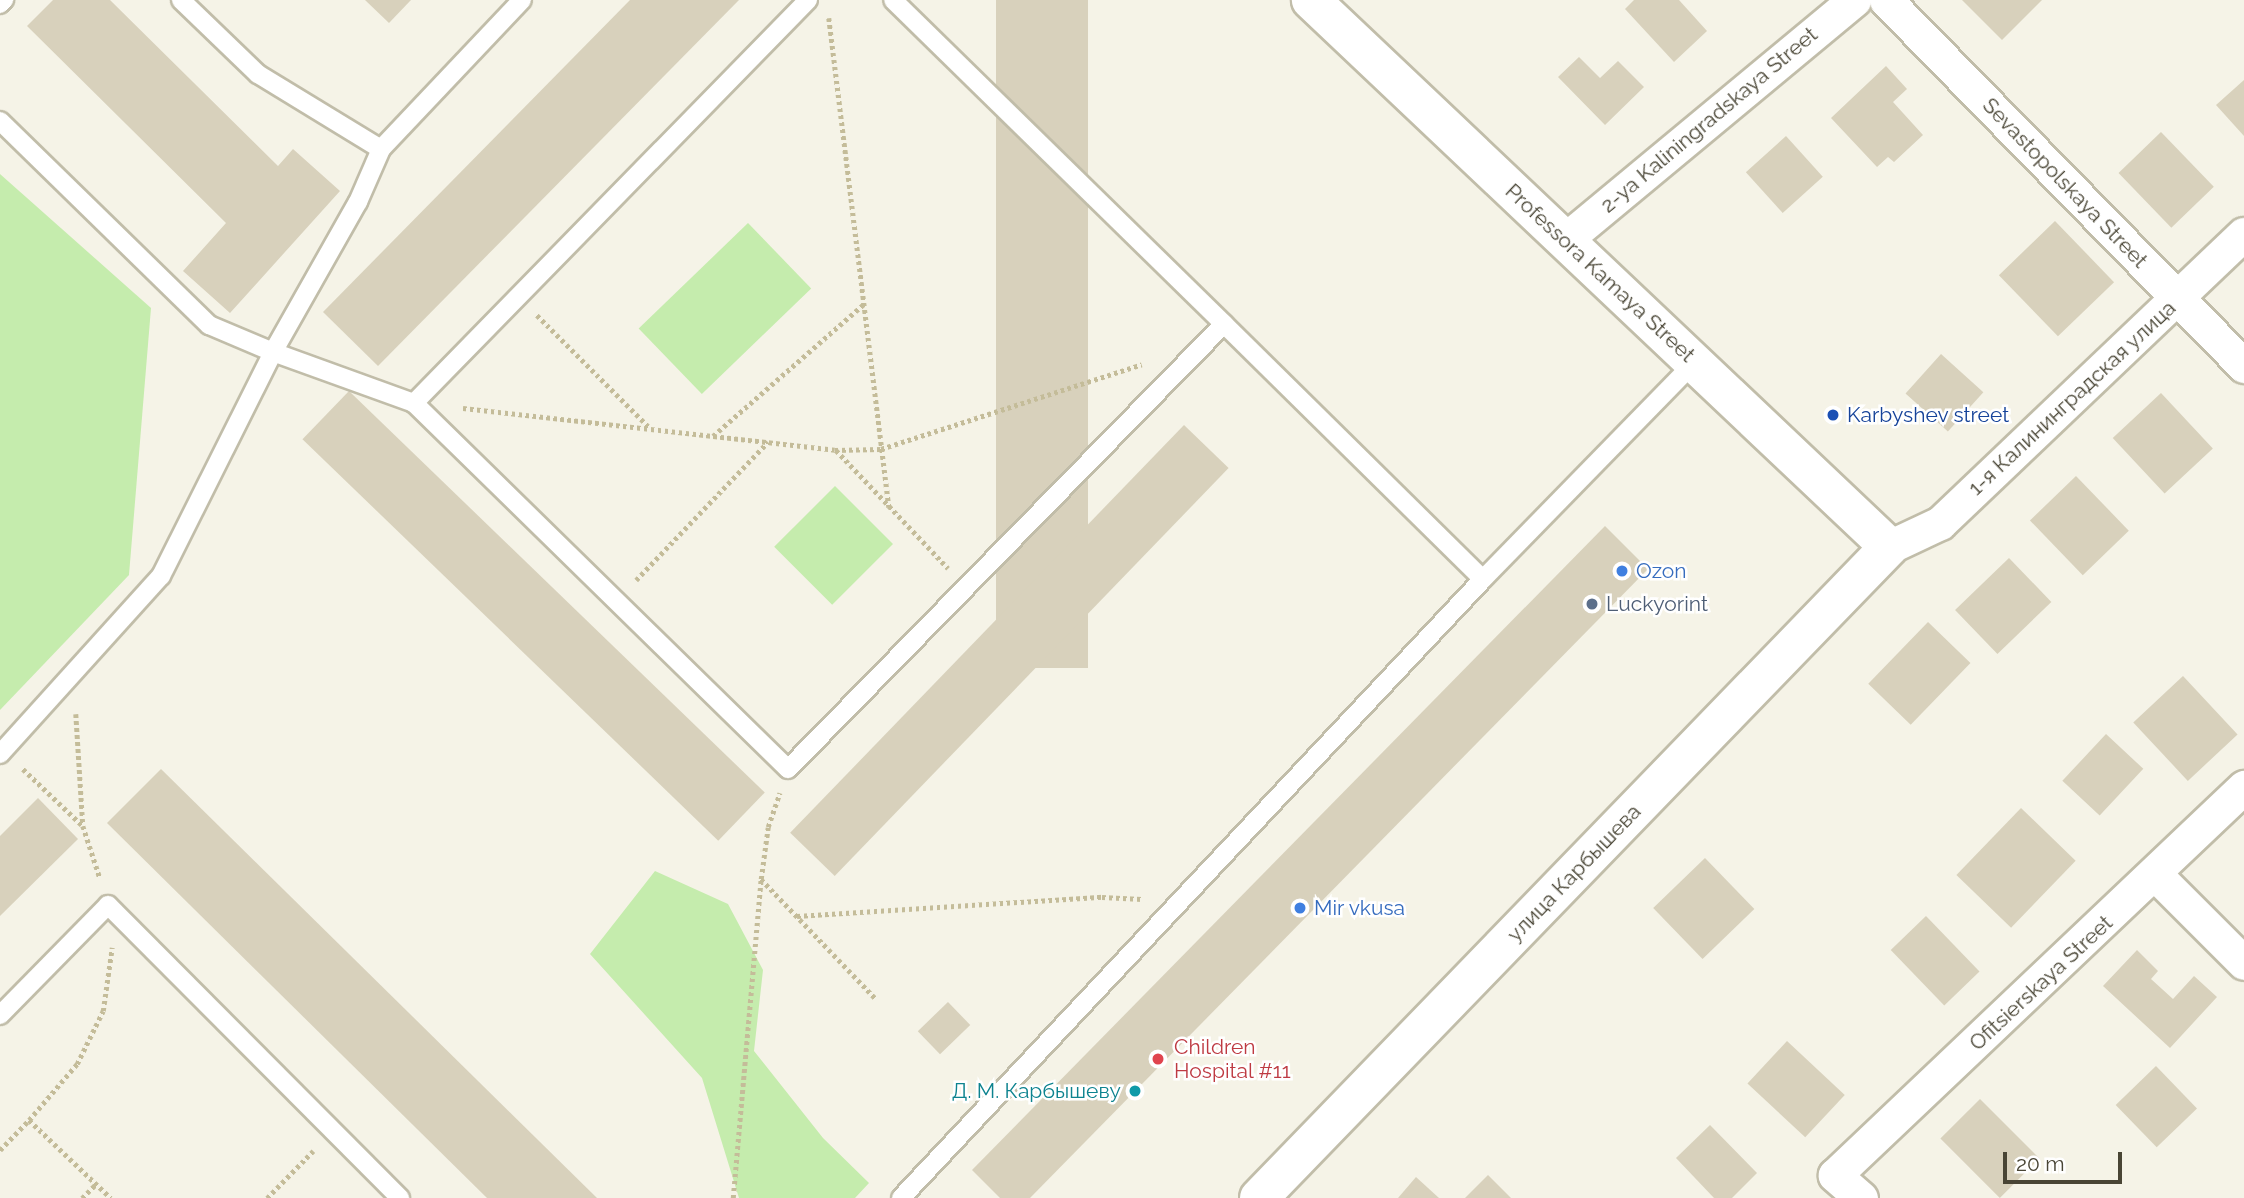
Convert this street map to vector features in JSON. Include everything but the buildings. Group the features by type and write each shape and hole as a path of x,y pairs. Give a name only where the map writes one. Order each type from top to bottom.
{"street":[{"name":"Professora Kamaya Street","path":"1311,0 1889,547"},
{"name":"2-ya Kaliningradskaya Street","path":"1565,240 1854,0"},
{"name":"Sevastopolskaya Street","path":"1886,0 2244,366"},
{"name":"1-я Калининградская улица","path":"1889,547 1940,523 2244,234"},
{"name":"улица Карбышева","path":"1259,1198 1889,547"},
{"name":"Ofitsierskaya Street","path":"1861,1198 1835,1175 2156,875 2244,787"},
{"path":"2156,875 2244,963"}],"lane":[{"path":"0,4 4,0"},
{"path":"181,0 258,74 381,149"},
{"path":"414,403 808,0"},
{"path":"893,0 1483,579"},
{"path":"2,752 161,576 273,352 358,202 381,149 512,3"},
{"path":"0,121 209,325 273,352 414,403 788,769 1224,324"},
{"path":"901,1198 1483,579 1695,362"},
{"path":"0,1015 108,905 400,1198"}],"path":[{"path":"829,14 890,507"},
{"path":"518,296 650,429"},
{"path":"712,436 863,304"},
{"path":"414,403 835,450 881,449 1205,343"},
{"path":"616,601 768,442"},
{"path":"835,450 967,587"},
{"path":"0,1150 77,1064 103,1011 112,950 108,905 83,827 74,675"},
{"path":"2,752 83,827"},
{"path":"733,1198 761,879 768,827 788,769"},
{"path":"761,879 876,999"},
{"path":"797,916 1102,897 1181,901"},
{"path":"29,1120 111,1198"},
{"path":"267,1198 333,1131"},
{"path":"82,1198 96,1184"}],"green space":[{"path":"0,174 151,308 129,575 0,710"},
{"path":"748,223 811,288 702,394 639,329"},
{"path":"835,486 893,544 832,605 774,547"},
{"path":"655,871 728,904 763,970 754,1051 823,1138 869,1183 855,1198 739,1198 702,1078 590,954"}],"place":[{"name":"Karbyshev street","path":"1833,415"},
{"name":"Ozon","path":"1622,571"},
{"name":"Luckyorint","path":"1592,604"},
{"name":"Mir vkusa","path":"1300,908"},
{"name":"Children Hospital #11","path":"1158,1059"},
{"name":"Д. М. Карбышеву","path":"1135,1091"}]}
